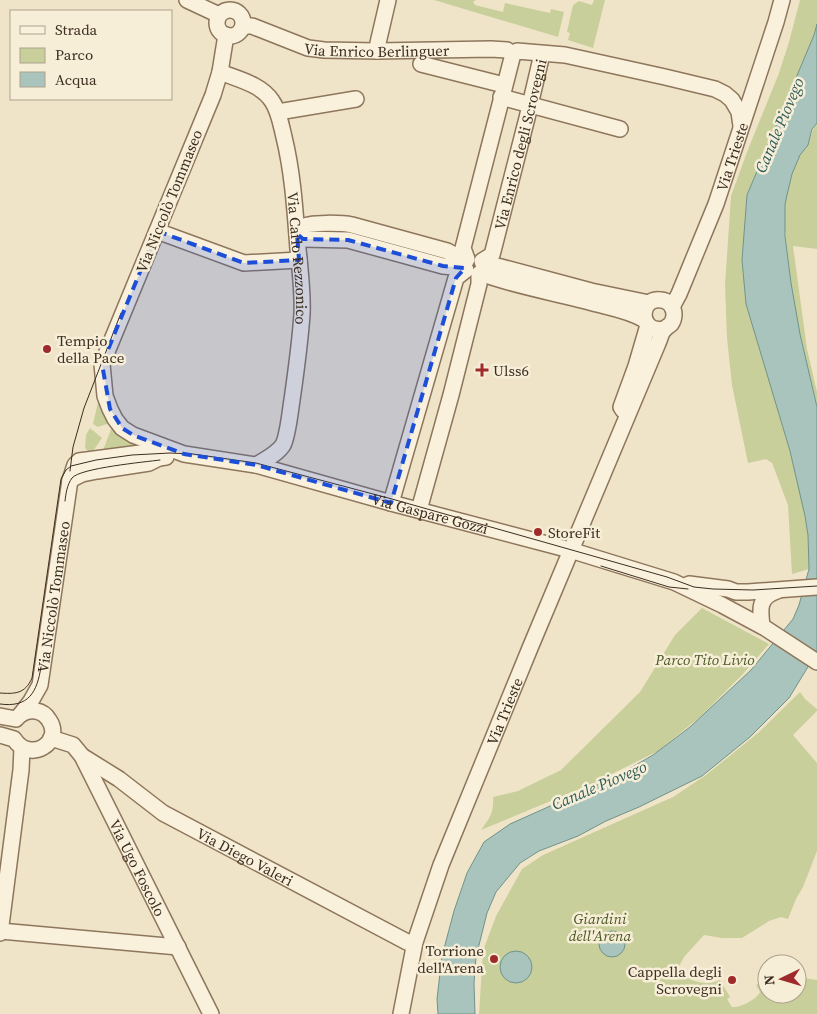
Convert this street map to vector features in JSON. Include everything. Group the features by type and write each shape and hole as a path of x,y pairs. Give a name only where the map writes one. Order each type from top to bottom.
{"street":[{"path":"187,0 219,16"},
{"path":"378,51 378,43 388,0"},
{"name":"Via Trieste","path":"401,1014 416,942 441,865 522,665 664,329 673,320 672,307 716,204 782,0"},
{"path":"226,10 242,13 238,33 226,35 220,31 217,20 226,10"},
{"name":"Via Enrico Berlinguer","path":"242,13 252,26 308,48 338,51 491,49 507,50 513,54"},
{"name":"Via Niccolò Tommaseo","path":"102,364 213,95 220,72 226,35"},
{"name":"Via Enrico degli Scrovegni","path":"391,503 456,278 473,266 492,255 542,54 519,50 513,54 502,91 462,248 473,266 479,284 419,510"},
{"path":"542,54 565,55 715,89 732,100 739,112 741,126"},
{"name":"Via Enrico degli Scrovegni","path":"421,64 502,91"},
{"name":"Via Carlo Rezzonico","path":"220,72 261,89 273,102 278,112 287,148 293,184 302,311 297,362 284,444 269,458 256,465"},
{"path":"502,91 545,110 620,129"},
{"path":"278,112 356,100"},
{"path":"664,329 654,329 630,313 498,279 473,266 447,251 352,225 341,223 309,225 302,227 297,234 303,239 310,240 348,240 443,266 473,266 501,267 591,291 649,303 663,300 672,307"},
{"path":"348,240 352,225"},
{"path":"157,231 244,263 299,260"},
{"name":"Via Trieste","path":"628,414 621,407 636,366 646,323 644,311 649,303"},
{"name":"Via Gaspare Gozzi","path":"102,364 105,396 114,419 122,428 133,435 184,454 256,465 570,550 674,582 764,627 817,662"},
{"path":"425,388 451,395"},
{"name":"Via Gaspare Gozzi","path":"70,480 82,474 149,463 159,458 184,454"},
{"name":"Via Niccolò Tommaseo","path":"51,738 52,728 46,716 40,685 70,480"},
{"name":"Via Gaspare Gozzi","path":"674,582 728,589 736,592 817,587"},
{"path":"764,627 761,615 763,599 769,593 781,590"},
{"name":"Via Niccolò Tommaseo","path":"18,716 31,701 40,685"},
{"path":"0,716 18,716 29,711 36,711 46,716"},
{"path":"12,741 29,750 36,750 41,749 51,738"},
{"name":"Via Ugo Foscolo","path":"51,738 73,745 82,756 211,1014"},
{"path":"12,741 21,770 0,932 178,947"},
{"name":"Via Diego Valeri","path":"82,756 119,779 163,813 407,942 416,942"}],"highlighted area":[{"path":"157,231 244,263 299,260 297,234 303,239 348,240 443,266 465,268 456,278 391,503 256,465 184,454 133,435 122,428 110,409 102,364"}],"green space":[{"path":"434,0 476,0 473,2 475,5 503,12 505,3 550,13 551,9 564,12 558,37"},
{"path":"594,0 605,0 593,48 568,40 570,33 567,32 573,5 579,1 592,5"},
{"path":"800,0 817,0 817,24 747,195 742,260 746,304 790,451 802,499 808,535 809,569 792,574 788,505 772,463 766,459 748,463 732,385 727,338 725,285 731,196 779,73"},
{"path":"817,123 817,249 793,246 807,349 817,392 817,407 793,298 788,261 785,212 786,196 793,171"},
{"path":"98,402 101,402 108,418 107,424 98,427 93,424"},
{"path":"113,424 159,447 102,453"},
{"path":"90,428 102,438 91,454 85,448 86,435"},
{"name":"Parco Tito Livio","path":"702,608 769,644 742,675 700,717 658,751 594,783 481,830 491,815 493,797 518,791 561,770 640,692 675,635"},
{"name":"Giardini dell'Arena","path":"800,692 817,709 793,735 817,763 817,851 788,919 781,917 769,921 742,938 722,938 704,935 684,957 677,970 697,982 709,983 720,980 730,997 727,999 732,1007 743,1005 757,996 757,1004 807,1004 807,978 817,980 817,1014 479,1014 483,951 496,916 522,869 543,855 673,797 706,775 758,733"}],"water":[{"name":"Canale Piovego","path":"817,24 817,123 812,129 808,145 800,155 792,174 785,205 785,236 800,334 817,407 817,652 789,698 750,737 702,776 578,836 539,851 520,863 496,892 487,913 476,957 474,983 475,1014 438,1014 437,999 442,956 454,911 467,873 484,842 510,824 615,777 653,755 690,727 751,670 793,619 799,605 809,569 808,535 805,516 790,451 746,304 742,260 747,195"},
{"path":"612,931 621,935 625,944 621,953 612,957 603,953 599,944 603,935"},
{"path":"516,951 527,956 532,967 527,978 516,983 505,978 500,967 505,956"}],"tram line":[{"path":"70,471 73,447 84,408 121,313"},
{"path":"0,693 19,692 26,687 32,678 61,479 66,470 71,466 132,455 193,454 256,463 392,499 667,577 694,587 753,590 817,586"},
{"path":"65,501 69,483 77,474 99,468 160,460"},
{"path":"601,566 669,587 688,589"},
{"path":"0,704 10,705 25,701 34,691 41,667"}],"place":[{"name":"Tempio della Pace","path":"47,349"},
{"name":"Ulss6","path":"482,370"},
{"name":"StoreFit","path":"538,532"},
{"name":"Torrione dell'Arena","path":"494,959"},
{"name":"Cappella degli Scrovegni","path":"732,980"}]}
